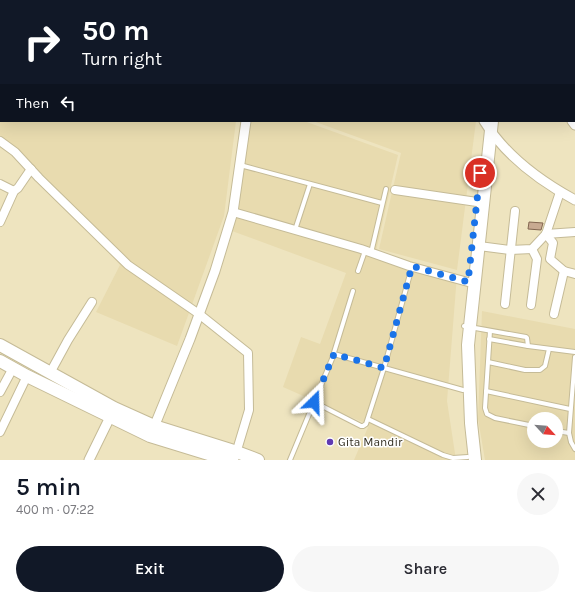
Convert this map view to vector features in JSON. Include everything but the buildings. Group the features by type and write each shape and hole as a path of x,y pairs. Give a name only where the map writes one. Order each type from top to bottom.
{"main road":[{"path":"470,459 467,327 468,282 484,122"},
{"path":"470,459 464,423 462,345 467,327 479,246 492,127"},
{"path":"0,345 50,373 112,412"},
{"path":"0,361 27,376 112,412 152,431 228,460"},
{"path":"152,431 236,456 258,460"}],"street":[{"path":"152,431 215,271 232,212 246,122"},
{"path":"492,127 526,169 560,192 575,200"},
{"path":"0,141 14,152 128,265 199,314 248,353 249,410 236,456"},
{"path":"0,222 14,191 18,188 31,169"},
{"path":"0,184 14,191"},
{"path":"395,190 477,202"},
{"path":"479,246 510,250 532,249 546,234 560,192"},
{"path":"505,304 515,211"},
{"path":"232,212 368,251 412,266 468,282"},
{"path":"546,234 575,232"},
{"path":"546,234 554,243 550,259"},
{"path":"531,305 537,259 532,249"},
{"path":"537,259 550,259 564,272 575,274"},
{"path":"554,314 564,272"},
{"path":"50,373 68,340 92,302"},
{"path":"0,392 13,368"},
{"path":"0,432 27,376"},
{"path":"89,460 112,412"}],"lane":[{"path":"240,165 382,203"},
{"path":"295,230 310,184"},
{"path":"358,271 368,251 386,189"},
{"path":"314,402 363,426 366,424 384,368 412,266"},
{"path":"290,460 334,354 353,291"},
{"path":"467,327 526,337 528,346"},
{"path":"490,331 486,391 487,414 490,417 527,425"},
{"path":"489,339 575,352"},
{"path":"488,362 525,370 540,370 545,366 548,349"},
{"path":"334,354 463,390"},
{"path":"575,357 569,433 571,442 575,449"},
{"path":"486,391 570,409"},
{"path":"368,419 443,455 453,458 470,459"},
{"path":"563,432 569,433"}],"shaded area":[{"path":"0,122 236,122 224,216 177,346 96,312 120,265 19,151 0,137"},
{"path":"251,122 307,122 398,155 376,251 457,275 447,401 456,460 354,460 369,425 283,387 301,337 320,344 346,273 232,231"},
{"path":"316,122 476,122 457,270 379,249 401,153"},
{"path":"482,311 575,329 575,460 485,460 478,419"}],"place":[{"name":"Gita Mandir","path":"330,442"}],"route":[{"path":"314,402 334,354 384,368 412,266 468,282 480,173"}]}
